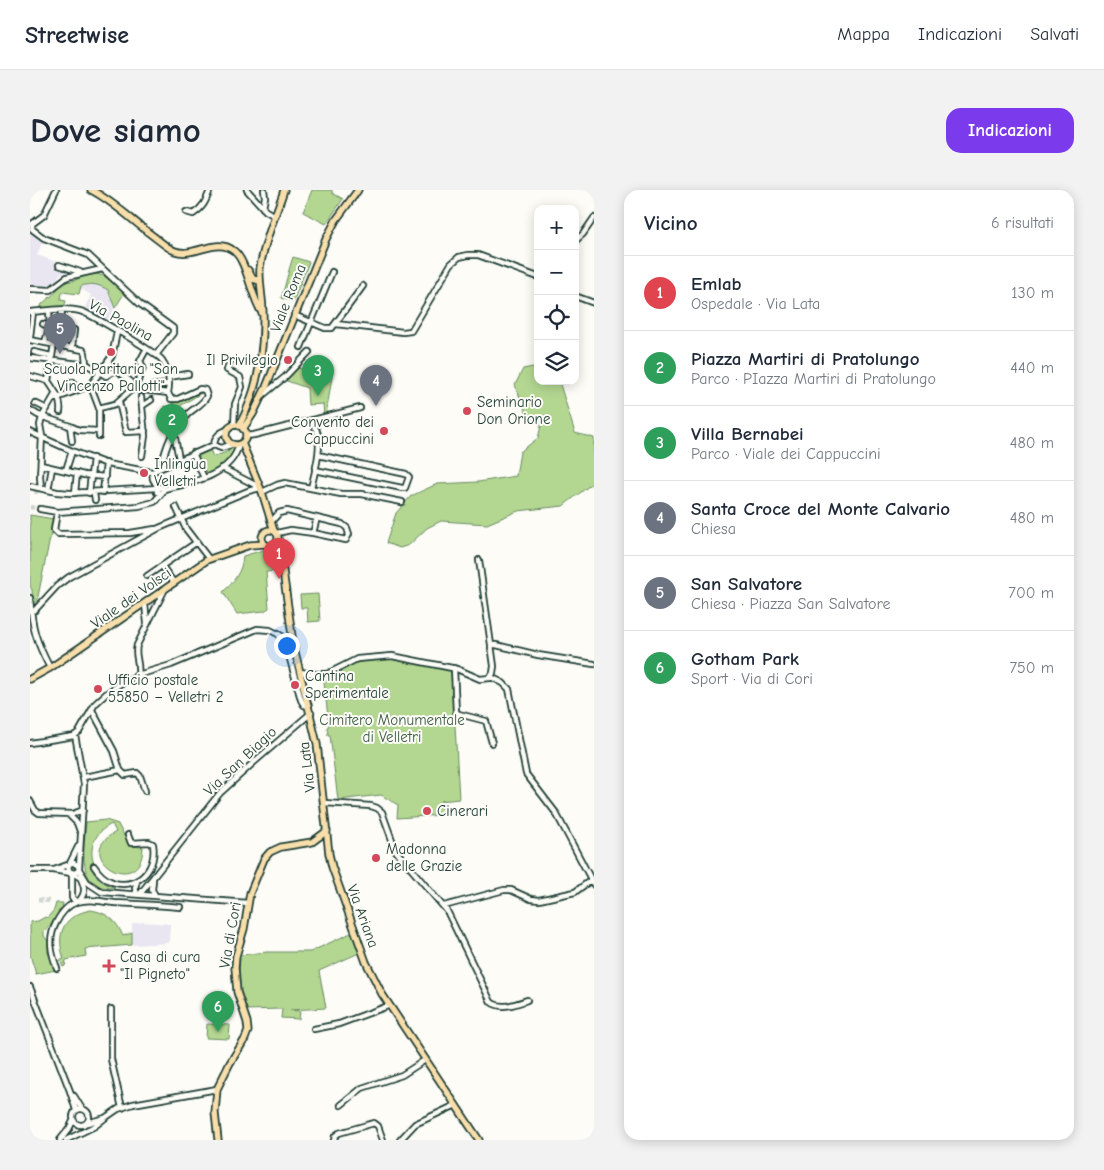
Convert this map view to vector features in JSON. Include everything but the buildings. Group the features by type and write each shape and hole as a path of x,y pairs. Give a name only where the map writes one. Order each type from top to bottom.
{"main road":[{"path":"92,190 108,200 172,250 187,252 213,246 225,246 237,253 257,305 263,315"},
{"path":"238,444 230,443 227,437 237,427 252,396 259,366 263,340 260,281 262,256 284,190"},
{"name":"Viale Roma","path":"237,427 250,419 271,376 294,315 328,235 358,190"},
{"path":"242,263 246,266 252,278 260,281"},
{"path":"250,288 262,294"},
{"path":"237,427 246,436 238,444"},
{"path":"238,444 261,490 278,538 275,544 265,544 263,534 268,512"},
{"path":"263,534 269,530 275,532"},
{"name":"Viale dei Volsci","path":"250,545 263,534"},
{"name":"Viale dei Volsci","path":"30,679 50,668 147,603 209,559 250,545 265,544"},
{"name":"Via Lata","path":"275,544 280,553 291,634 317,744 327,831"},
{"name":"Via di Cori","path":"218,1140 215,1115 217,1089 248,1032 247,1022 238,997 235,974 236,956 248,902 268,853 281,846 312,842 319,839 327,831"},
{"name":"Via Ariana","path":"327,831 332,867 367,964 388,1006 478,1140"}],"street":[{"path":"56,190 44,215 32,223 32,229 44,238 87,254 98,268 174,330 156,355"},
{"path":"186,212 192,214 196,212 207,201 210,190"},
{"path":"247,190 263,208 275,216"},
{"path":"263,208 264,190"},
{"path":"579,238 594,218"},
{"path":"336,324 409,332 414,328 452,262 465,255 482,256 534,276"},
{"path":"59,265 81,273"},
{"path":"30,289 50,290 66,278 98,268"},
{"path":"301,347 332,272"},
{"path":"294,315 328,329 336,324 363,286"},
{"path":"579,297 594,303"},
{"path":"60,412 61,406 48,381 53,344 62,310"},
{"name":"Via Paolina","path":"32,312 62,310 84,312 156,355 164,363 169,376"},
{"path":"45,342 50,326 49,311"},
{"path":"32,312 30,338 84,351 86,364"},
{"path":"43,324 74,330 72,347"},
{"path":"39,488 42,436 40,428 42,417 52,400 57,396 70,393 90,384 113,353 118,332"},
{"path":"99,408 108,407 119,402 131,390 143,368 140,361 146,350"},
{"path":"34,352 51,356"},
{"path":"262,395 285,378 308,352"},
{"path":"30,358 50,362 86,364 107,376 117,369"},
{"path":"214,445 219,434 237,427 235,404 242,387 240,377 227,370 230,361"},
{"path":"108,362 134,385 168,393"},
{"path":"161,467 166,447 172,434 187,414 205,400 207,394 205,390 199,389 176,400 171,399 168,393 169,376 188,374"},
{"path":"30,376 48,381"},
{"path":"271,376 281,380"},
{"path":"70,393 68,384 73,382"},
{"path":"30,410 42,417 76,429 99,434 99,408 90,384"},
{"path":"152,388 169,384"},
{"path":"141,397 145,431 142,456"},
{"path":"142,406 151,400"},
{"path":"119,402 126,430 128,432 145,431"},
{"path":"34,403 47,409"},
{"path":"246,436 360,408"},
{"path":"310,421 317,430 318,455 311,488"},
{"path":"60,430 62,424"},
{"path":"70,426 72,441"},
{"path":"30,432 55,440 72,450 106,464 152,472 214,445 221,448 238,444"},
{"path":"175,438 179,459"},
{"path":"30,486 75,493 159,491 204,478 222,468 233,459 238,444"},
{"path":"66,470 72,450"},
{"path":"193,453 204,478"},
{"path":"315,470 402,488 405,488 409,478 406,474 318,455"},
{"path":"93,458 90,476 92,493 95,500"},
{"path":"103,492 106,464"},
{"path":"40,466 90,476 105,477"},
{"path":"50,490 52,468"},
{"path":"222,468 261,490"},
{"path":"152,472 159,491"},
{"path":"75,493 77,473"},
{"path":"57,512 54,530 58,534 133,533 159,528 250,490 261,490 281,484 343,495 364,494 402,502"},
{"path":"40,509 57,512 139,506 152,503 159,491"},
{"path":"176,507 186,529 209,559"},
{"path":"271,522 277,514 284,511 345,526 349,532 347,540 313,532 291,530 275,532"},
{"path":"313,532 317,518"},
{"path":"32,609 64,581 146,537 159,528"},
{"path":"143,531 146,537"},
{"path":"133,533 136,541"},
{"path":"147,576 197,542"},
{"path":"300,672 315,675 326,674 357,659 400,656 454,668 480,679 486,680 491,677 494,669 479,560"},
{"path":"162,566 174,583"},
{"path":"138,675 139,662 136,646 164,591"},
{"path":"30,598 35,615 31,619 37,640 50,668"},
{"path":"147,603 153,611"},
{"path":"147,603 147,624"},
{"path":"135,611 146,616"},
{"path":"30,743 75,735 108,691 138,675 171,665 254,630 266,629 283,635 286,640 301,700 304,705 309,706"},
{"path":"490,650 492,645 496,645 538,655 594,664"},
{"path":"454,668 457,713 486,720 492,743"},
{"path":"444,906 505,889 531,899 540,900 578,891 593,882 555,811 526,774 509,689 503,683 491,677"},
{"path":"92,710 114,750 120,770 125,775 139,774 145,791"},
{"name":"Via San Biagio","path":"139,894 223,790 311,713"},
{"path":"30,870 76,873 79,869 84,778 75,735"},
{"path":"84,778 120,770"},
{"path":"30,801 39,813 75,814 83,810"},
{"path":"324,803 371,806 381,811 395,849 444,906 491,1002 494,1005 503,1006 527,1000"},
{"path":"68,814 77,823 81,839 68,869 102,892 248,902"},
{"path":"94,866 101,875 119,884 128,884 143,877 151,865 153,846 149,842 131,843 128,835"},
{"path":"53,870 70,864 76,864 88,883"},
{"path":"72,873 72,898 77,902"},
{"path":"153,878 152,888 155,895"},
{"path":"77,902 84,891 81,879"},
{"path":"137,881 135,888 139,894"},
{"path":"125,893 128,884"},
{"path":"101,900 102,892"},
{"path":"108,902 109,892"},
{"path":"168,906 169,896"},
{"path":"57,968 51,948 52,933 63,913 77,902 101,900 180,907"},
{"path":"30,986 76,1110 73,1114 70,1130"},
{"path":"314,1029 336,1025 388,1006"},
{"path":"111,1010 111,1059 122,1108"},
{"path":"341,1105 362,1088 404,1074 425,1060"},
{"path":"67,1140 95,1126 122,1108 137,1103 217,1089"},
{"path":"70,1091 82,1109 98,1119"},
{"path":"400,1140 415,1124 456,1105"},
{"path":"76,1110 82,1109"},
{"path":"87,1112 89,1116 87,1123"},
{"path":"60,1140 70,1130 105,1118"},
{"path":"73,1120 81,1126"},
{"path":"334,1140 338,1134 374,1123 378,1126 383,1140"}],"shaded area":[{"path":"30,230 43,240 37,255 59,263 65,272 59,275 53,288 30,287"},
{"path":"98,284 108,290 115,308 108,321 84,309 91,295 80,288 81,286"},
{"path":"142,922 170,924 169,943 132,945 132,924"}],"green space":[{"path":"312,190 332,190 332,193 343,199 326,224 303,212"},
{"path":"293,257 309,262 293,302 281,298"},
{"path":"92,273 104,276 125,292 115,308 108,290 92,284 81,286 79,294 62,292 61,300 66,301 64,308 39,310 42,304 57,291 62,282 73,281"},
{"path":"295,367 332,377 326,415 324,416 323,404 308,405 307,388 284,380"},
{"path":"534,367 534,385 560,385 575,433 594,438 594,482 563,506 518,511 487,524 441,521 427,528 409,545 400,548 386,543 396,513 411,496 437,484 478,482 516,476 520,452 538,438 542,422 527,415 515,385 523,369"},
{"path":"201,391 203,392 171,410 172,429 161,428 164,406 170,407 171,404"},
{"path":"236,447 230,461 204,476 196,456 210,449 213,457 229,451"},
{"path":"30,515 54,519 36,606 33,606 30,586"},
{"path":"267,549 275,549 278,560 275,561 277,571 266,572 269,608 264,611 237,614 223,592 237,576 243,556"},
{"path":"318,594 320,621 308,622 307,608 301,608 300,595"},
{"name":"Cimitero Monumentale di Velletri","path":"392,657 452,669 459,799 441,801 442,815 397,818 398,805 381,795 338,800 330,735 328,735 327,727 329,726 324,682 355,663"},
{"path":"106,820 118,824 129,846 143,847 140,863 132,870 121,872 111,868 103,861 100,852 103,842 116,832 112,824 97,836 92,847 95,866 91,868 101,881 115,888 96,885 90,880 85,865 86,822"},
{"path":"56,903 63,903 61,910 56,919 44,931 44,936 48,941 48,953 56,970 36,974 30,955 30,922 47,918 54,910"},
{"path":"91,910 111,918 123,936 132,933 132,945 85,949 86,956 66,960 63,967 60,960 64,959 61,950 61,933 68,921 74,916"},
{"path":"353,932 359,953 319,971 326,1008 290,1010 300,1011 299,1019 281,1018 282,1009 245,1010 240,990 240,955 267,952 310,952"},
{"path":"207,1024 230,1025 229,1039 206,1038"}],"tunnel":[{"path":"36,494 37,488"},
{"path":"30,507 40,509"},
{"path":"38,900 49,901"}],"place":[{"name":"Scuola Paritaria \"San Vincenzo Pallotti\"","path":"111,352"},
{"name":"San Salvatore","path":"60,354"},
{"name":"Il Privilegio","path":"288,360"},
{"name":"Villa Bernabei","path":"318,396"},
{"name":"Santa Croce del Monte Calvario","path":"376,406"},
{"name":"Seminario Don Orione","path":"467,411"},
{"name":"Convento dei Cappuccini","path":"384,431"},
{"name":"Piazza Martiri di Pratolungo","path":"172,445"},
{"name":"Inlingua Velletri","path":"144,473"},
{"name":"Emlab","path":"279,579"},
{"name":"Cantina Sperimentale","path":"295,685"},
{"name":"Ufficio postale 55850 – Velletri 2","path":"98,689"},
{"name":"Cinerari","path":"427,811"},
{"name":"Madonna delle Grazie","path":"376,858"},
{"name":"Casa di cura \"Il Pigneto\"","path":"109,966"},
{"name":"Gotham Park","path":"218,1032"}]}
